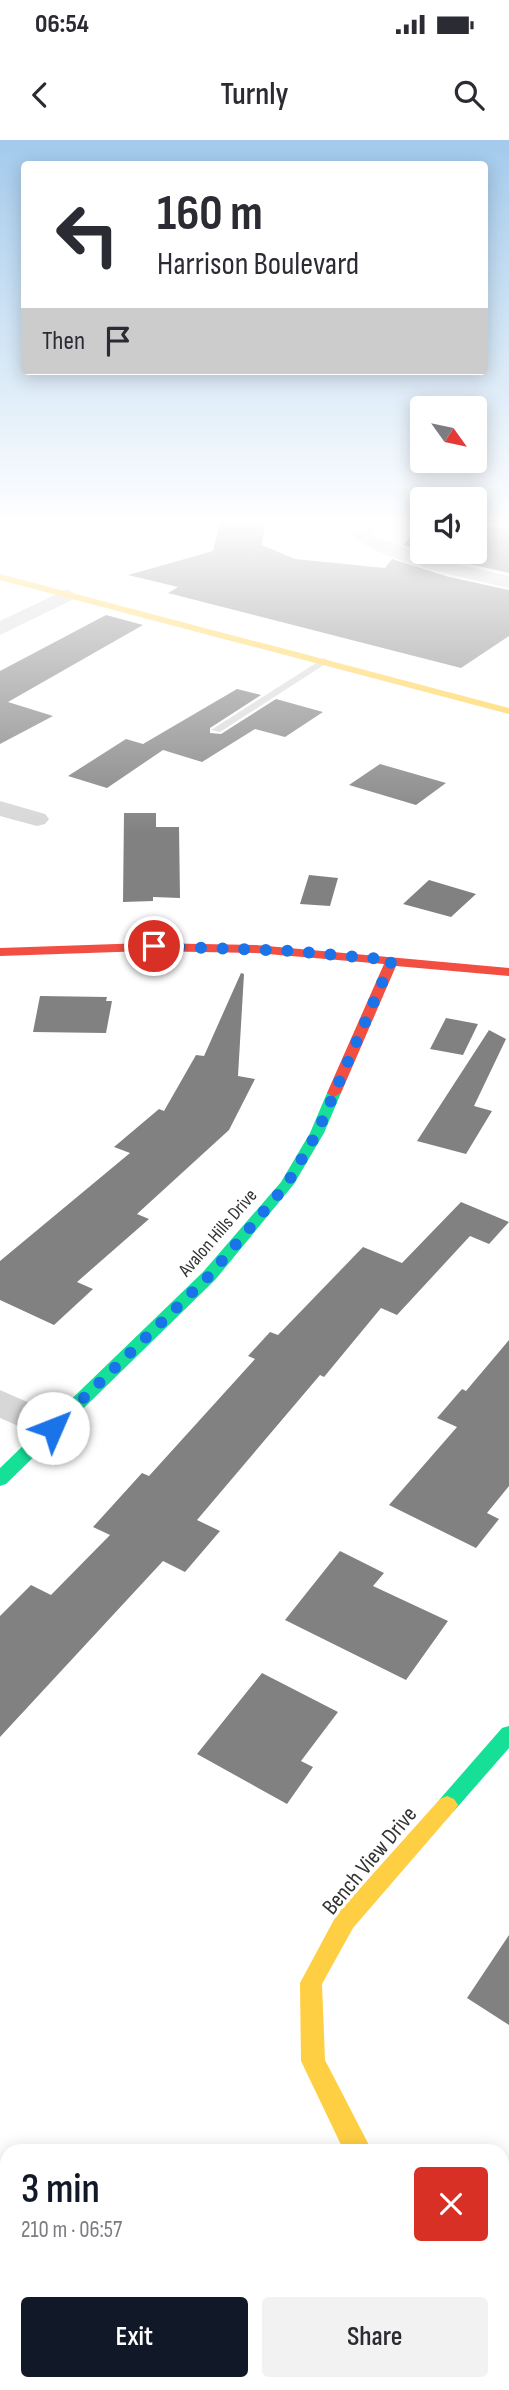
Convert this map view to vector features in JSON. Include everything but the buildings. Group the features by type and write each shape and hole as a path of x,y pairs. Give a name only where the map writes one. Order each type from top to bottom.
{"street":[{"path":"184,625 509,711"},
{"path":"0,808 37,819"},
{"path":"0,952 154,946 291,951 509,972"},
{"path":"392,960 430,977 475,985"},
{"name":"Avalon Hills Drive","path":"0,1479 209,1276 287,1184 317,1133 392,960"},
{"path":"0,1403 53,1428"},
{"name":"Bench View Drive","path":"354,2144 313,2061 311,1983 345,1920 509,1734"}],"lane":[{"path":"216,730 324,661"}],"traffic: fast":[{"path":"0,1479 209,1276 287,1184 317,1133 334,1093"},
{"path":"447,1805 509,1734"}],"traffic: slow":[{"path":"182,625 509,711"},
{"path":"354,2144 313,2061 311,1983 345,1921 447,1805"}],"traffic: jam":[{"path":"0,952 146,947 256,949 509,972"},
{"path":"334,1093 392,960"}],"route":[{"path":"53,1428 209,1276 287,1184 317,1133 392,960 291,951 154,946"}]}
